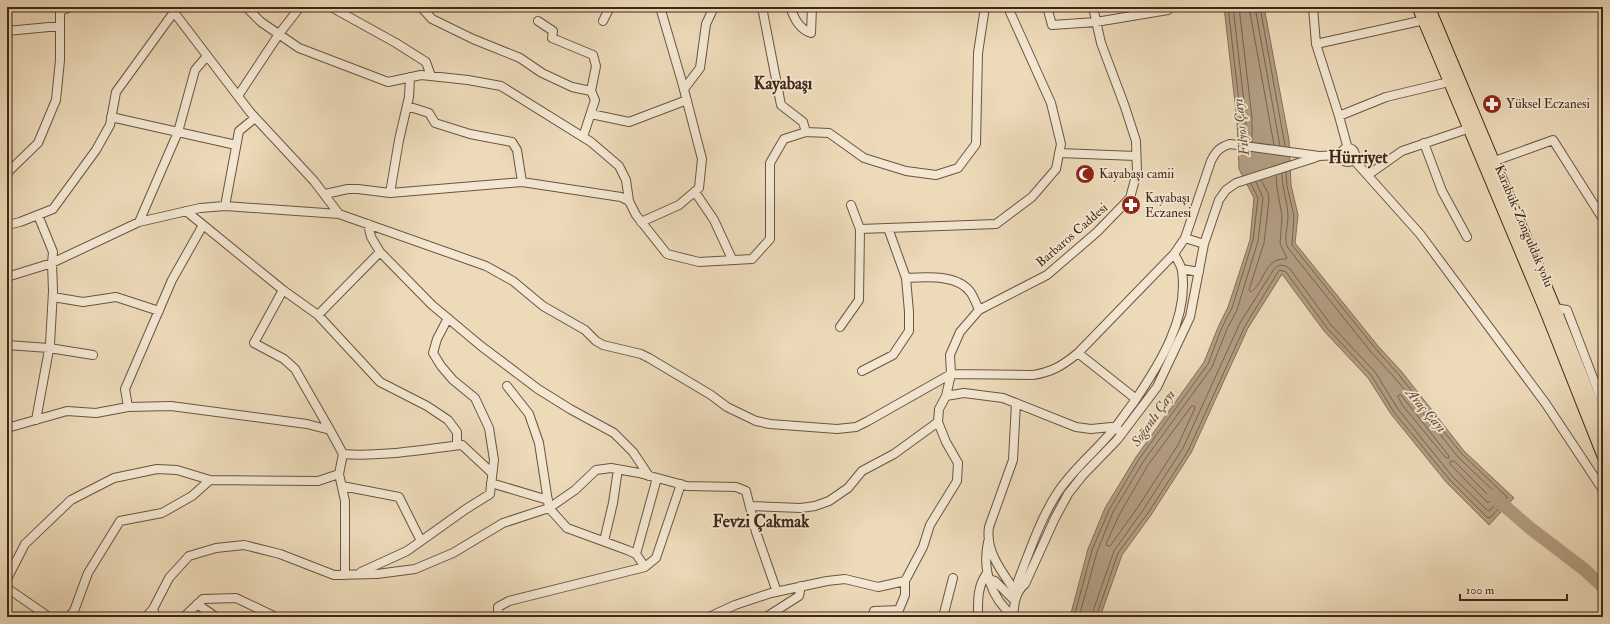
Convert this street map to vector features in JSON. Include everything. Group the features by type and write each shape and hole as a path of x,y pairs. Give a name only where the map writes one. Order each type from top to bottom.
{"highway":[{"name":"Karabük-Zonguldak yolu","path":"1418,7 1429,19 1473,127 1555,308 1603,429"},
{"name":"Karabük-Zonguldak yolu","path":"1429,7 1429,19"},
{"name":"Karabük-Zonguldak yolu","path":"1489,163 1603,456"}],"street":[{"path":"7,173 38,143 56,100 60,60 60,9 70,7"},
{"path":"246,7 261,22 299,48 388,82 421,75 468,80 501,86 591,142 619,166 626,180 629,201 636,215 667,254 699,262 752,259 770,239 770,163 784,139 806,132 829,133 864,158 906,171 936,175 958,168 976,144 978,53 986,7"},
{"path":"238,96 279,34 300,7"},
{"path":"331,7 396,42 426,62 432,76"},
{"path":"422,7 432,19 473,39 520,58 542,73 572,87 591,91"},
{"path":"603,21 610,7"},
{"path":"641,222 679,205 699,188 702,160 684,89 660,7"},
{"path":"684,89 700,68 706,24 714,7"},
{"path":"762,7 781,105 803,122 806,132"},
{"path":"790,7 799,25 811,33 812,7"},
{"path":"860,229 996,224 1032,197 1056,169 1062,144 1051,103 1009,7"},
{"path":"1047,7 1052,26 1096,22 1167,8"},
{"name":"Barbaros Caddesi","path":"938,422 939,409 946,396 951,374 950,355 960,332 979,310 1047,275 1097,232 1130,198 1137,172 1136,141 1101,44 1092,7"},
{"path":"1313,7 1316,44 1348,149"},
{"path":"7,225 20,222 53,208 62,197 96,150 110,124 116,92 172,9 255,118 325,194 339,214"},
{"path":"1316,44 1429,19"},
{"path":"538,21 553,31 552,38 592,55 596,66 591,91 595,100 583,137"},
{"path":"7,30 60,27"},
{"path":"140,222 178,132 195,70 208,56"},
{"path":"390,193 399,140 407,106 410,77"},
{"path":"1339,116 1386,97 1454,81"},
{"path":"591,114 629,122 687,100"},
{"path":"407,106 429,113 435,123 470,134 512,142 517,150 522,182"},
{"path":"111,117 236,145"},
{"path":"225,206 238,131 255,118"},
{"path":"1368,175 1402,151 1473,127"},
{"path":"1489,163 1553,140 1603,219"},
{"path":"1424,143 1442,191 1467,237"},
{"path":"7,277 52,263 140,222 200,208 225,206 339,214 486,266 513,281 543,306 585,330 596,341 603,345 641,354 742,415 770,424 837,429 856,426 868,422 951,374 1033,375 1046,373 1058,368 1078,354 1174,254 1185,238 1211,161 1216,152 1222,146 1230,144 1319,156 1341,155"},
{"path":"1341,155 1343,150 1348,149 1353,151 1353,160"},
{"path":"1059,153 1136,156"},
{"path":"1341,155 1344,161 1350,162 1353,160"},
{"path":"1017,595 1025,584 1055,518 1068,494 1083,475 1123,432 1157,387 1166,370 1190,317 1204,244 1219,200 1226,190 1236,183 1319,156"},
{"path":"1353,160 1420,234 1546,404 1603,490"},
{"path":"325,194 348,189 390,193 522,182 621,197 629,201"},
{"path":"695,192 714,220 732,259"},
{"path":"840,327 859,300 860,229 851,206"},
{"path":"186,211 283,290 318,315 380,382 427,406 448,420 457,432 457,445"},
{"path":"36,420 49,348 53,297 53,252 38,215"},
{"path":"368,224 372,237 380,252 432,304 481,346 538,389 570,410 614,433 633,452 653,477"},
{"path":"128,407 125,389 172,280 203,225"},
{"path":"862,372 893,356 909,332 910,312 906,278 888,228"},
{"path":"1185,238 1204,244"},
{"path":"318,315 380,252"},
{"path":"1013,617 1018,581 1043,520 1053,500 1071,475 1115,428 1136,399 1173,333 1180,304 1182,269 1174,254"},
{"path":"1182,269 1199,272"},
{"path":"906,278 934,276 956,282 970,292 979,310"},
{"path":"283,290 254,343 284,359 295,369 343,454 339,474 345,500 344,575"},
{"path":"53,297 83,302 116,297 159,311"},
{"path":"1555,308 1567,310 1603,404"},
{"path":"357,574 407,551 466,509 490,494 494,460 489,428 475,398 453,380 441,366 433,353 437,339 448,318"},
{"path":"7,345 49,348 93,355"},
{"path":"1078,354 1136,399"},
{"path":"506,386 529,414 539,443 548,504 567,528 636,554 645,567"},
{"path":"946,396 964,393 1003,398 1076,427 1115,428 1123,432"},
{"path":"1013,617 997,600 991,588 985,555 989,527 1013,460 1016,403"},
{"path":"7,428 67,411 96,413 128,407 179,407 307,424 330,430"},
{"path":"750,506 801,508 815,506 829,501 848,488 862,471 894,454 938,422 946,442 958,463 957,482 930,525 923,547 905,581 905,595 898,613 874,611 872,617"},
{"path":"343,454 361,456 392,454 462,445 492,473"},
{"path":"146,617 155,613 169,578 189,556 216,548 244,545 280,554 334,575 415,569 453,553 503,523 548,504 575,490 596,470 611,468 687,486 736,487 746,491 756,532 777,592"},
{"path":"7,579 25,544 71,500 114,478 157,469 177,470 210,480 318,482 339,474"},
{"path":"604,541 613,503 618,470"},
{"path":"636,554 653,477"},
{"path":"68,617 74,611 88,573 120,521 162,513 192,496 210,480"},
{"path":"491,483 548,504"},
{"path":"498,617 498,607 509,601 645,567 656,558 681,484"},
{"path":"342,486 399,497 421,541"},
{"path":"988,542 995,560 1017,595"},
{"path":"988,576 1017,595"},
{"path":"978,617 979,587 988,576"},
{"path":"943,617 953,578"},
{"path":"709,617 735,605 777,592 837,579 845,579 878,587 905,581"},
{"path":"766,617 778,614 799,596 801,586"},
{"path":"7,588 49,617"},
{"path":"184,617 202,599 236,598 276,617"},
{"path":"197,604 216,617"}],"water":[{"name":"Filyos Çayı","path":"1224,7 1264,7 1289,140 1291,185 1298,215 1295,243 1378,346 1402,372 1464,451 1514,498 1489,525 1446,482 1391,414 1368,378 1324,331 1282,274 1248,328 1191,453 1151,515 1122,555 1100,617 1070,617 1088,549 1105,508 1136,457 1204,362 1228,307 1250,240 1254,198 1239,169 1237,120"}],"waterway":[{"name":"Araç Çayı","path":"1493,496 1530,528 1585,570 1603,587"}],"place":[{"name":"Yüksel Eczanesi","path":"1492,104"},
{"name":"Kayabaşı camii","path":"1085,174"},
{"name":"Kayabaşı Eczanesi","path":"1131,205"}],"district":[{"name":"Kayabaşı","path":"783,83"},
{"name":"Hürriyet","path":"1358,157"},
{"name":"Fevzi Çakmak","path":"761,521"}],"water label":[{"name":"Soğanlı Çayı","path":"1153,418"}]}
